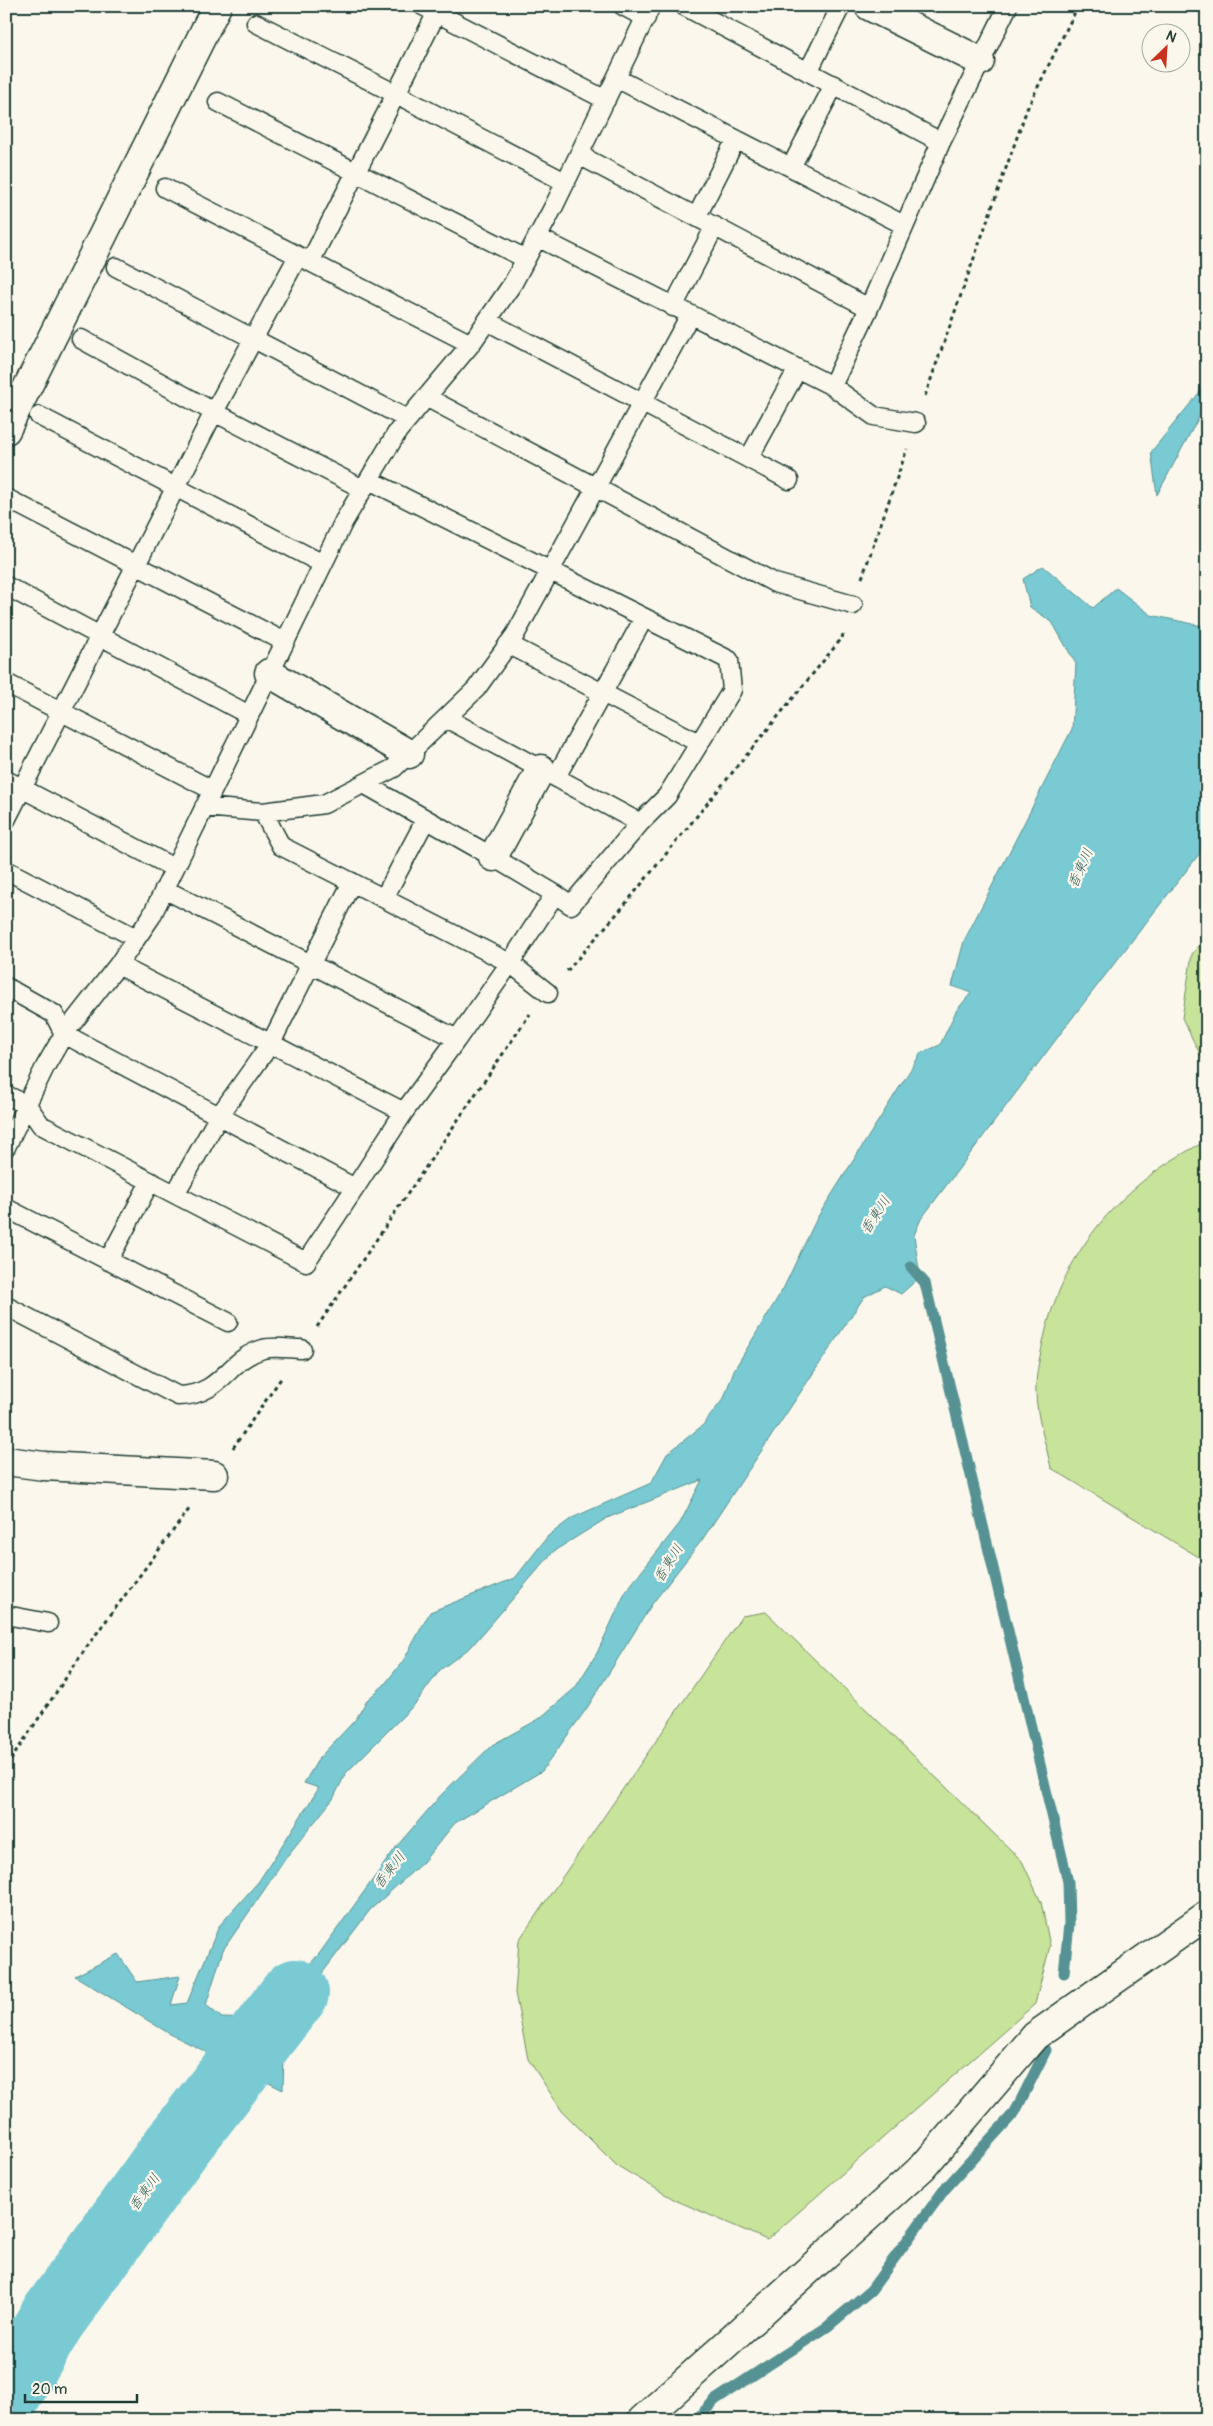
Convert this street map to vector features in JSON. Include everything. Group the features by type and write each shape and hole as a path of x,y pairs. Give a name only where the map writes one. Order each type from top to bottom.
{"street":[{"path":"6,430 217,6"},
{"path":"870,6 980,61"},
{"path":"269,673 409,754"},
{"path":"493,857 548,773"},
{"path":"6,1461 44,1466 214,1475"},
{"path":"642,2420 923,2167 1034,2036 1207,1915"}],"lane":[{"path":"6,1147 64,1034 118,965 151,917 284,642 323,564 366,485 398,431 471,344 513,282 526,259 648,12 623,6"},
{"path":"684,6 941,142"},
{"path":"808,72 841,6"},
{"path":"832,386 870,308 941,142 1008,6"},
{"path":"6,820 101,637 214,412 255,339 356,174 396,94 433,9 606,100"},
{"path":"256,23 565,182"},
{"path":"616,78 904,225"},
{"path":"791,168 834,85"},
{"path":"218,102 526,259"},
{"path":"697,216 736,139"},
{"path":"579,155 870,308"},
{"path":"165,188 471,344"},
{"path":"674,306 715,226"},
{"path":"537,237 832,386 874,416 916,423"},
{"path":"116,266 407,419"},
{"path":"204,807 263,812 324,804 394,768 476,689 508,644 550,571 690,315"},
{"path":"486,321 789,480"},
{"path":"81,339 214,412 550,571 729,660 732,690 667,796 640,822 571,905 556,894 493,857 364,784"},
{"path":"749,458 797,370"},
{"path":"426,397 776,583 853,605"},
{"path":"39,416 323,564"},
{"path":"6,498 284,642"},
{"path":"6,586 249,715"},
{"path":"548,773 603,693 644,618"},
{"path":"508,644 699,743"},
{"path":"6,683 212,790"},
{"path":"446,718 640,822"},
{"path":"6,780 174,868"},
{"path":"263,812 281,846 510,963 548,993"},
{"path":"384,898 426,819"},
{"path":"6,870 136,938"},
{"path":"174,1194 220,1116 271,1043 352,882"},
{"path":"164,889 457,1039"},
{"path":"6,1095 27,1106 41,1125 306,1262 404,1112 510,963 556,894"},
{"path":"118,965 404,1112"},
{"path":"6,987 54,1014 64,1034 355,1188"},
{"path":"108,1261 150,1182"},
{"path":"6,1208 228,1322"},
{"path":"6,1306 178,1396 195,1395 219,1382 238,1362 264,1349 302,1349"},
{"path":"6,1615 48,1622"}],"green space":[{"path":"1207,936 1207,1068 1182,1018 1192,954"},
{"path":"1207,1141 1207,1562 1051,1468 1038,1413 1036,1387 1041,1352 1053,1306 1066,1275 1083,1247 1102,1221 1125,1197 1177,1157"},
{"path":"766,1612 1022,1861 1041,1902 1050,1946 1035,2004 767,2240 675,2200 616,2165 562,2111 528,2059 515,1993 519,1940 742,1616"}],"water":[{"path":"1207,383 1207,402 1157,495 1151,452"},
{"path":"1043,566 1093,608 1116,588 1151,615 1207,627 1207,844 1076,1013 921,1219 914,1235 920,1277 901,1294 885,1286 864,1297 702,1540 652,1604 587,1708 542,1771 455,1823 423,1862 370,1910 280,2029 284,2053 283,2090 170,2034 75,1976 118,1954 137,1982 180,1976 171,2005 187,2003 219,1926 259,1881 319,1788 304,1783 319,1758 356,1719 367,1700 384,1685 403,1661 430,1612 515,1578 548,1536 572,1518 651,1483 667,1454 703,1425 724,1398 734,1370 783,1289 817,1218 921,1053 940,1045 956,1011 971,993 952,986 964,941 1072,729 1076,664 1052,622 1030,607 1023,579","holes":["702,1480 680,1523 626,1591 597,1653 575,1688 539,1719 492,1745 441,1795 397,1846 319,1954 280,1996 252,2019 222,2018 206,2005 223,1950 288,1855 333,1799 346,1773 416,1703 440,1670 471,1647 554,1551 607,1518"]}],"waterway":[{"path":"911,1267 925,1283 1068,1882 1069,1924 1064,1973"},
{"name":"香東川","path":"6,2397 52,2319 177,2146 295,1993"},
{"path":"696,2420 715,2400 827,2327 871,2290 944,2190 1015,2112 1046,2050"}]}
